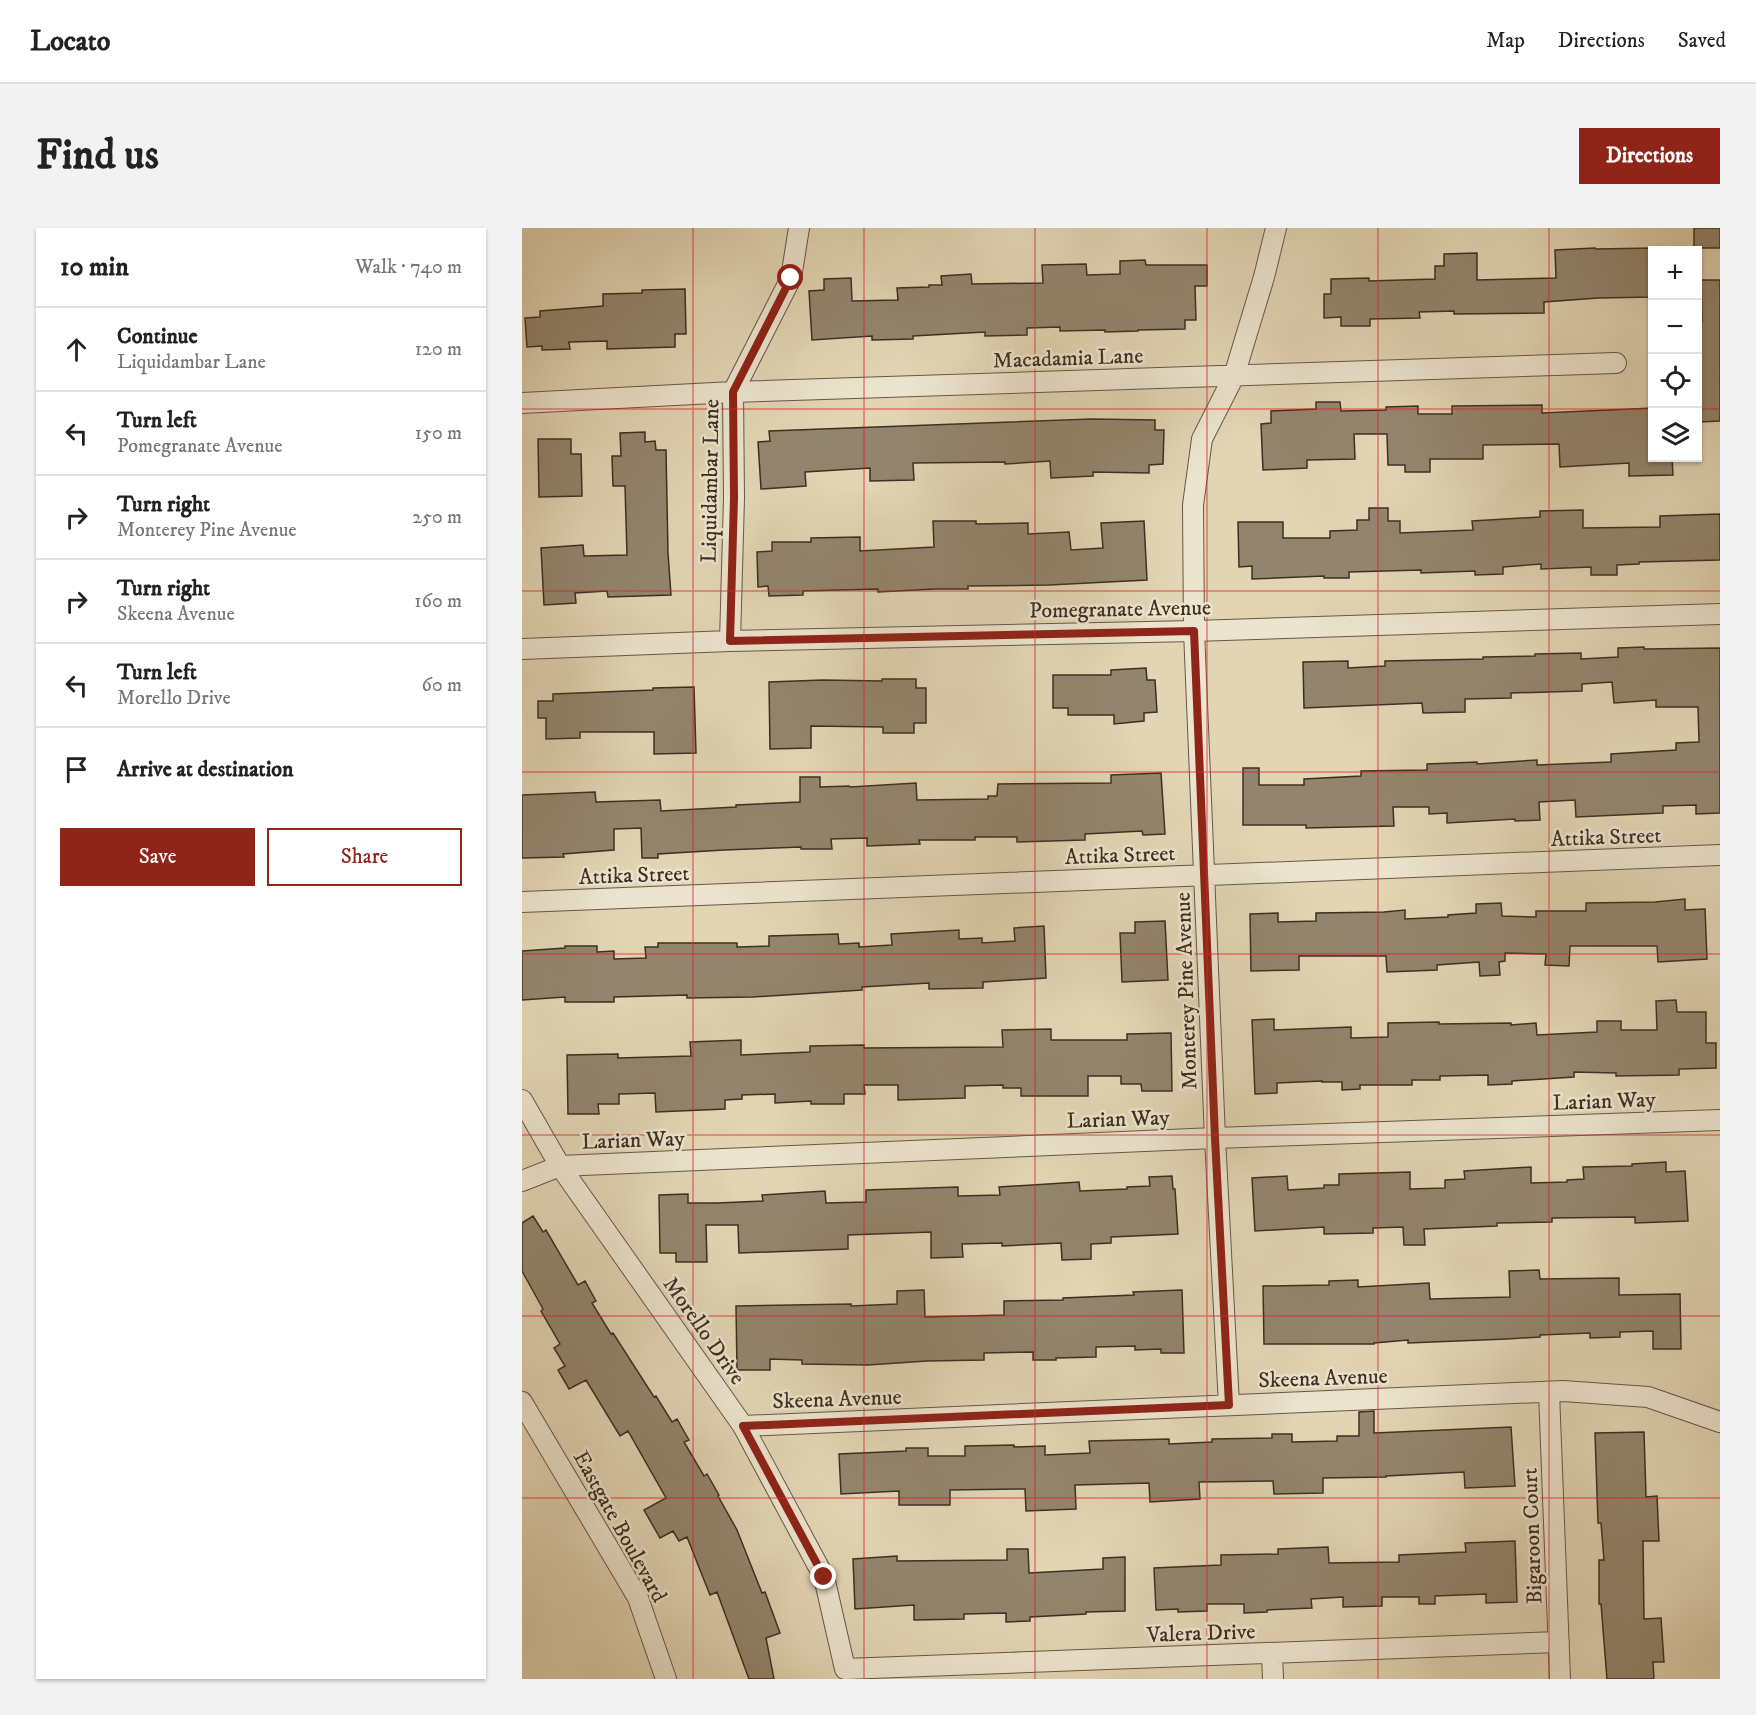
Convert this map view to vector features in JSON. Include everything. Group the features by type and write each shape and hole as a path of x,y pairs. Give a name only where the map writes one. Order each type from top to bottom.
{"street":[{"name":"Liquidambar Lane","path":"730,641 734,498 733,392 791,278 799,228"},
{"name":"Monterey Pine Avenue","path":"1229,1405 1215,1138 1194,631 1193,505 1202,439 1234,376 1276,228"},
{"name":"Macadamia Lane","path":"522,403 733,392 1616,363"},
{"name":"Pomegranate Avenue","path":"522,650 730,641 1194,631 1720,614"},
{"name":"Attika Street","path":"522,902 1720,855"},
{"name":"Morello Drive","path":"522,1100 560,1166 743,1426 824,1577 845,1669"},
{"name":"Larian Way","path":"522,1181 560,1166 1215,1138 1720,1120"},
{"name":"Skeena Avenue","path":"743,1426 1563,1391 1648,1397 1720,1422"},
{"name":"Bigaroon Court","path":"1549,1392 1560,1679"},
{"name":"Eastgate Boulevard","path":"522,1402 638,1598 666,1679"},
{"name":"Valera Drive","path":"845,1669 995,1671 1272,1653 1559,1642"},
{"path":"1272,1653 1273,1679"}],"building":[{"path":"1694,228 1720,228 1720,248 1694,246"},
{"path":"1648,248 1648,297 1544,302 1544,313 1419,312 1420,318 1370,319 1370,326 1341,326 1341,317 1324,318 1324,294 1331,294 1331,279 1369,278 1369,281 1435,279 1435,266 1444,266 1444,254 1477,253 1477,280 1556,278 1555,250"},
{"path":"1145,260 1146,265 1207,265 1207,286 1195,286 1196,320 1185,320 1185,329 1105,332 1105,330 1060,331 1060,327 1027,328 1027,335 985,336 985,332 913,336 913,339 872,340 872,336 812,340 809,291 824,290 824,279 851,278 852,301 898,300 897,288 942,285 941,276 971,274 972,284 1043,283 1042,265 1086,264 1087,275 1120,274 1120,261"},
{"path":"1702,280 1720,280 1720,421 1702,422"},
{"path":"685,289 686,334 675,334 675,347 607,349 607,341 569,342 570,349 542,350 542,346 527,347 525,318 540,317 540,311 603,306 603,294"},
{"path":"1316,402 1340,402 1341,411 1386,410 1386,407 1418,406 1418,414 1452,414 1452,406 1542,405 1542,413 1648,408 1648,462 1672,462 1673,475 1629,476 1629,463 1560,467 1559,444 1483,445 1483,459 1430,459 1430,472 1405,472 1405,465 1388,465 1387,434 1354,434 1355,459 1307,460 1307,468 1263,470 1261,424 1271,423 1271,411 1316,409"},
{"path":"1092,419 1155,420 1155,430 1164,430 1163,464 1149,465 1149,473 1093,472 1093,476 1051,478 1050,461 1005,464 1005,462 913,463 914,480 870,481 870,468 805,472 806,486 761,489 758,442 770,441 769,431"},
{"path":"645,432 645,442 655,441 656,450 666,450 671,595 608,597 607,591 575,593 576,603 544,605 541,548 583,545 584,556 627,555 625,486 613,486 612,456 621,456 620,433"},
{"path":"538,439 571,439 571,454 581,454 582,496 539,497"},
{"path":"1369,508 1388,508 1388,521 1400,521 1400,533 1473,530 1472,521 1540,517 1540,511 1583,510 1583,528 1660,527 1660,516 1720,514 1720,560 1639,562 1639,564 1617,565 1617,575 1591,575 1591,567 1541,569 1541,564 1503,567 1503,574 1475,575 1475,571 1421,573 1421,570 1349,572 1349,578 1324,578 1324,576 1252,579 1252,566 1239,567 1238,522 1283,522 1283,538 1330,538 1330,531 1357,530 1357,520 1369,520"},
{"path":"933,521 976,521 976,524 1028,523 1028,534 1069,532 1071,550 1103,548 1101,523 1144,521 1147,580 968,586 968,589 878,592 878,589 803,591 803,595 769,596 768,586 758,587 757,552 772,551 772,542 811,542 811,538 860,537 860,551 934,547"},
{"path":"1644,647 1644,649 1720,648 1720,813 1696,814 1696,805 1663,806 1663,813 1576,817 1575,800 1539,802 1540,820 1515,821 1515,819 1447,823 1447,813 1429,814 1429,807 1393,807 1394,826 1306,828 1306,825 1243,825 1243,768 1259,768 1259,785 1304,785 1304,779 1361,776 1361,771 1427,770 1427,764 1477,762 1477,764 1537,760 1537,765 1611,762 1611,754 1676,750 1676,743 1699,742 1698,707 1656,707 1656,700 1614,703 1612,682 1582,684 1582,691 1511,693 1511,698 1465,699 1465,712 1423,713 1422,703 1304,708 1303,662 1348,661 1348,668 1385,666 1385,661 1483,659 1483,657 1535,656 1535,654 1581,653 1581,659 1618,657 1618,648"},
{"path":"1146,668 1147,680 1155,680 1157,712 1144,713 1144,721 1114,724 1114,715 1068,715 1068,708 1053,708 1053,675 1111,675 1111,670"},
{"path":"882,679 916,679 916,688 926,688 926,723 914,723 914,733 883,733 883,727 811,726 811,748 770,749 769,682 882,681"},
{"path":"694,687 696,753 654,754 654,732 580,732 580,738 546,739 546,718 538,718 538,701 553,701 553,694"},
{"path":"1161,773 1165,834 1143,835 1142,831 1085,834 1085,840 1017,842 1017,837 975,837 975,840 919,840 920,844 867,846 867,838 831,839 832,849 801,849 801,847 724,850 658,854 658,858 642,858 641,828 614,829 614,850 563,854 564,857 522,858 522,795 595,792 596,802 660,800 661,811 800,802 800,777 820,777 820,787 916,783 917,800 988,799 988,796 997,796 998,784 1111,783 1111,775"},
{"path":"1685,899 1685,910 1705,909 1707,959 1658,962 1657,946 1570,946 1569,966 1545,965 1546,954 1505,953 1505,961 1499,962 1500,975 1480,976 1479,962 1437,965 1437,970 1387,972 1386,956 1299,956 1299,970 1251,971 1250,914 1278,913 1278,922 1316,921 1316,913 1405,910 1405,919 1476,913 1476,904 1501,903 1502,916 1536,917 1536,911 1586,911 1586,903"},
{"path":"1165,921 1168,980 1122,982 1120,933 1135,933 1135,922"},
{"path":"1044,926 1046,978 983,982 983,988 929,989 929,983 753,997 687,998 687,995 614,997 614,1002 565,1002 565,997 522,1000 522,951 565,948 565,946 597,946 597,952 614,951 614,959 646,958 645,947 658,947 658,943 737,943 737,947 769,946 769,936 838,934 839,944 859,943 859,947 892,945 891,934 959,930 959,939 982,938 982,943 1015,941 1014,928"},
{"path":"1676,1000 1677,1012 1706,1012 1706,1043 1716,1043 1716,1068 1679,1069 1679,1075 1616,1076 1616,1073 1574,1072 1574,1077 1488,1085 1488,1075 1440,1076 1440,1080 1412,1080 1412,1085 1360,1085 1360,1089 1342,1090 1342,1082 1277,1083 1277,1093 1255,1094 1252,1020 1274,1019 1274,1030 1351,1027 1351,1038 1388,1037 1388,1023 1511,1023 1511,1025 1536,1023 1537,1035 1597,1032 1597,1021 1621,1021 1621,1030 1657,1030 1656,1001"},
{"path":"1051,1029 1051,1040 1127,1040 1127,1034 1171,1033 1172,1091 1142,1091 1141,1084 1121,1084 1121,1076 1088,1076 1088,1096 1021,1096 1021,1088 1003,1088 1003,1085 965,1086 965,1098 898,1100 898,1085 864,1085 865,1094 844,1094 844,1104 811,1104 811,1101 775,1103 775,1094 742,1095 742,1099 725,1100 725,1109 656,1112 655,1093 619,1094 619,1104 598,1104 599,1114 568,1114 567,1055 618,1054 618,1058 691,1056 690,1042 741,1040 741,1055 810,1052 810,1046 1003,1047 1002,1030"},
{"path":"1666,1162 1666,1172 1685,1171 1688,1221 1635,1223 1635,1217 1552,1218 1552,1222 1497,1223 1497,1226 1424,1229 1425,1245 1404,1245 1403,1227 1373,1228 1373,1233 1324,1234 1324,1227 1255,1231 1252,1178 1287,1176 1288,1190 1339,1185 1339,1174 1410,1172 1410,1189 1445,1188 1445,1180 1465,1179 1464,1171 1531,1167 1531,1183 1567,1182 1567,1180 1584,1179 1583,1167 1632,1166 1632,1164"},
{"path":"1172,1176 1178,1234 1111,1237 1111,1243 1091,1244 1091,1259 1062,1260 1061,1243 1002,1246 1002,1243 962,1244 963,1257 931,1258 931,1232 848,1235 848,1249 739,1253 738,1225 706,1225 707,1262 676,1262 676,1253 660,1253 659,1195 688,1194 688,1203 717,1203 763,1201 762,1195 825,1191 826,1203 866,1202 866,1190 958,1187 958,1196 1000,1195 999,1187 1079,1182 1080,1191 1127,1189 1127,1187 1150,1186 1149,1177"},
{"path":"533,1216 543,1232 546,1230 578,1285 585,1281 596,1301 592,1303 654,1397 656,1396 672,1422 677,1419 689,1440 684,1442 704,1476 707,1474 719,1495 737,1530 762,1593 765,1592 780,1633 766,1638 774,1679 749,1679 717,1592 710,1595 687,1537 679,1541 673,1531 660,1538 644,1510 666,1498 628,1431 620,1436 586,1380 569,1389 558,1370 565,1366 554,1348 560,1344 522,1271 522,1223"},
{"path":"1539,1270 1540,1279 1619,1278 1619,1295 1680,1294 1681,1349 1653,1349 1653,1331 1620,1332 1620,1337 1590,1338 1590,1333 1408,1343 1408,1340 1374,1344 1264,1344 1263,1286 1329,1285 1329,1281 1358,1280 1358,1287 1429,1283 1430,1299 1510,1297 1509,1271"},
{"path":"924,1290 925,1317 1004,1315 1004,1301 1063,1300 1063,1298 1134,1295 1133,1292 1182,1290 1184,1353 1161,1353 1161,1349 1135,1350 1135,1346 1096,1347 1096,1357 1056,1358 1056,1360 1033,1360 1033,1352 984,1353 984,1360 868,1365 802,1364 802,1360 770,1359 770,1370 737,1370 736,1306 897,1304 897,1291"},
{"path":"1374,1411 1374,1433 1511,1427 1515,1486 1465,1488 1464,1472 1323,1478 1323,1493 1274,1494 1273,1481 1199,1482 1200,1499 1150,1502 1149,1483 1075,1485 1076,1509 1026,1511 1025,1489 950,1490 950,1505 899,1505 899,1491 841,1494 839,1454 928,1448 928,1456 965,1456 965,1446 1014,1445 1014,1447 1045,1446 1045,1455 1090,1453 1089,1441 1169,1439 1169,1444 1212,1442 1212,1439 1272,1438 1272,1434 1292,1434 1292,1442 1337,1441 1337,1436 1359,1436 1359,1412"},
{"path":"1644,1432 1646,1497 1657,1496 1659,1541 1643,1541 1644,1619 1661,1618 1664,1662 1653,1662 1654,1679 1607,1679 1601,1604 1599,1604 1599,1560 1604,1560 1601,1523 1598,1523 1595,1433"},
{"path":"1515,1541 1517,1602 1486,1603 1486,1594 1435,1596 1435,1604 1419,1604 1419,1597 1382,1597 1382,1606 1343,1607 1343,1597 1311,1599 1312,1608 1267,1610 1267,1612 1244,1613 1244,1604 1207,1604 1207,1611 1156,1610 1154,1568 1221,1565 1221,1555 1278,1554 1278,1549 1328,1547 1329,1563 1399,1562 1399,1555 1466,1552 1465,1543"},
{"path":"1007,1549 1028,1549 1029,1573 1103,1569 1103,1558 1125,1557 1125,1611 1030,1617 1030,1621 1006,1622 1006,1613 964,1614 964,1619 914,1620 914,1605 855,1609 853,1559 897,1556 897,1561 1007,1560"}],"route":[{"path":"791,278 733,392 734,498 730,641 1194,631 1215,1138 1229,1405 743,1426 824,1577"}]}
